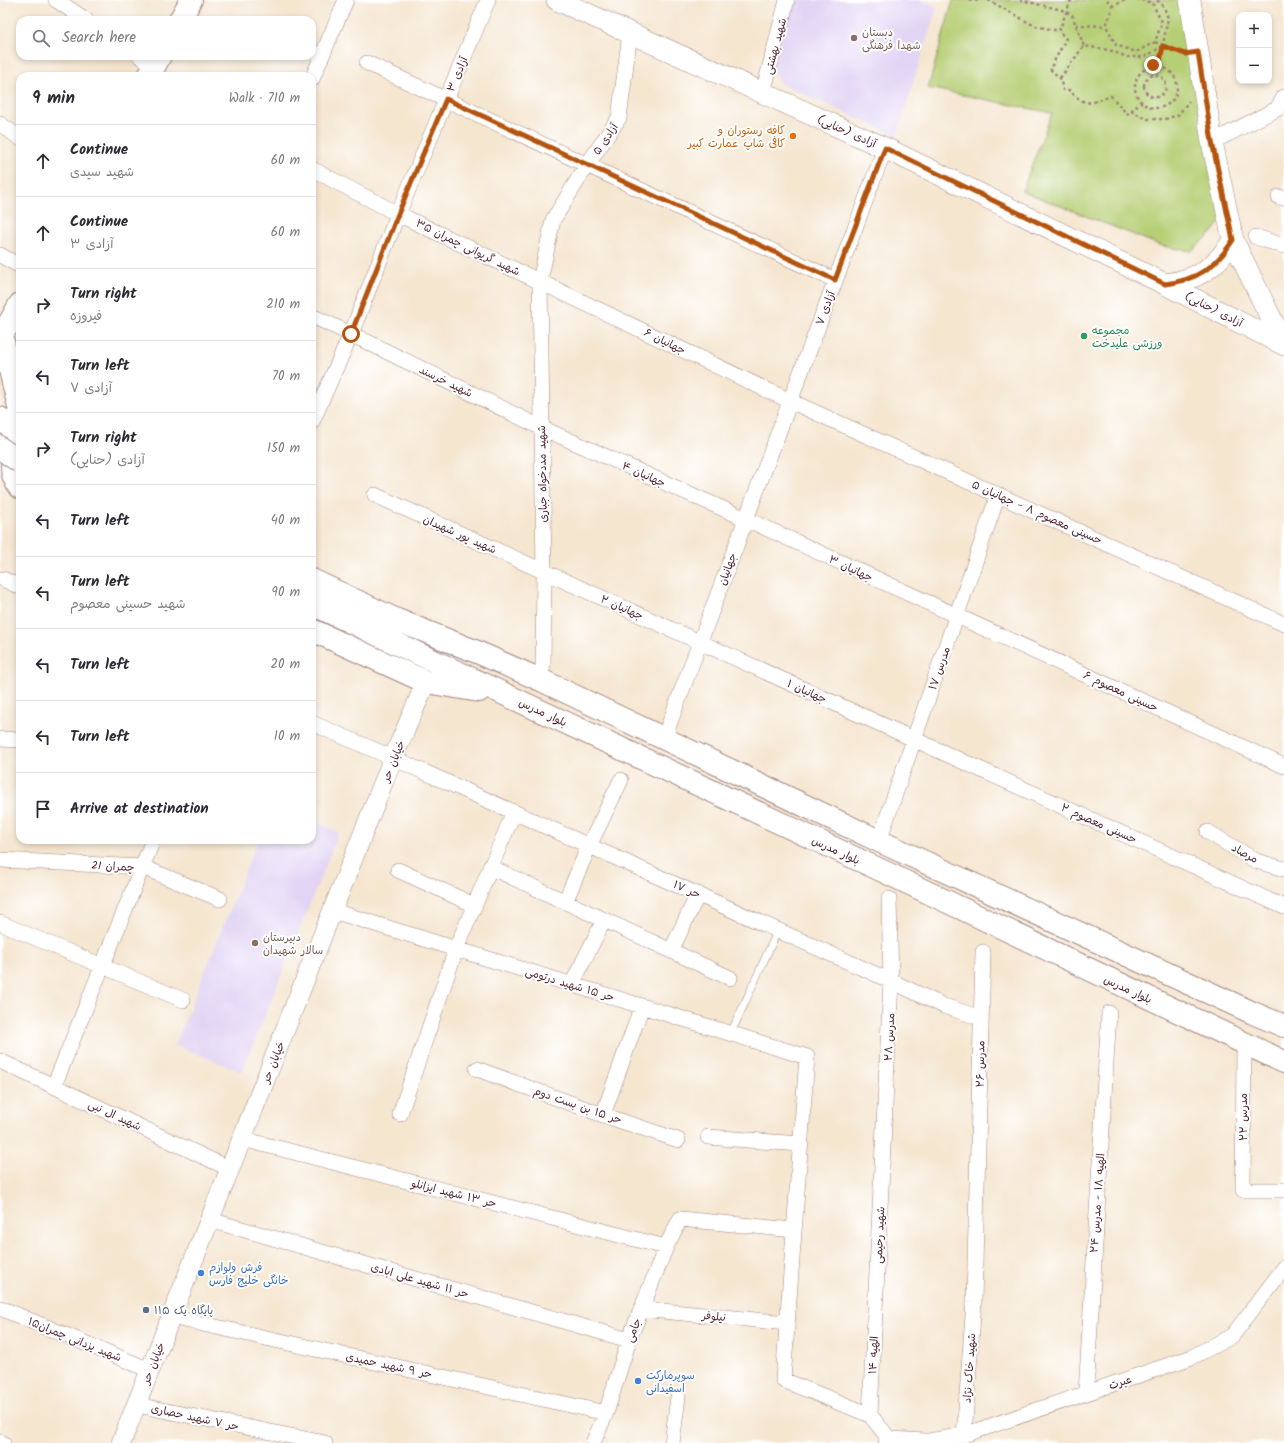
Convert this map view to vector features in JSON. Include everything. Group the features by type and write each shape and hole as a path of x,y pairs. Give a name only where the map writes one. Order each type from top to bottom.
{"main road":[{"path":"182,16 191,0"},
{"name":"آزادی (حنایی)","path":"557,0 885,148 1165,284 1284,345"},
{"path":"1190,0 1212,142 1233,240 1284,345"},
{"path":"1165,284 1192,278 1205,271 1226,252 1233,240"},
{"path":"0,304 16,299"},
{"path":"16,311 1,338 16,396"},
{"path":"0,402 16,415"},
{"path":"0,418 16,432"},
{"path":"0,448 16,459"},
{"path":"16,451 12,460 11,469 16,482"},
{"path":"0,474 16,484"},
{"path":"316,566 403,607 477,652"},
{"path":"316,582 397,620 477,652 664,738 879,840 1284,1026"},
{"name":"بلوار مدرس","path":"316,606 889,874 1284,1062"},
{"path":"316,632 426,682 508,696"},
{"path":"1253,1013 1284,1036"}],"street":[{"path":"56,0 80,16"},
{"path":"315,72 346,0"},
{"name":"آزادی ۳","path":"316,413 351,334 398,214 488,0"},
{"name":"شهید بهشتی","path":"763,93 787,0"},
{"name":"آزادی ۵","path":"540,281 553,220 618,118 630,33"},
{"path":"367,63 835,280"},
{"path":"1212,142 1277,108 1284,97"},
{"path":"0,124 16,135"},
{"name":"آزادی ۷","path":"790,401 885,148"},
{"name":"شهید گریوانی چمران ۳۵","path":"316,171 398,214 540,281"},
{"path":"1256,238 1284,246"},
{"path":"0,255 16,264"},
{"name":"جهانیان ۶","path":"540,281 790,401"},
{"name":"شهید مددخواه جباری","path":"540,281 544,572 543,667"},
{"name":"شهید خرسند","path":"316,318 542,428"},
{"name":"حسینی معصوم ۸ - جهانیان ۵","path":"790,401 1284,624"},
{"name":"جهانیان","path":"664,738 790,401"},
{"name":"جهانیان ۴","path":"542,428 746,519"},
{"name":"شهید پور شهیدان","path":"376,495 544,572"},
{"name":"مدرس ۱۷","path":"879,840 998,495"},
{"name":"جهانیان ۳","path":"746,519 957,616"},
{"name":"جهانیان ۲","path":"544,572 700,642"},
{"path":"3,579 16,585"},
{"name":"حسینی معصوم ۶","path":"957,616 1284,766"},
{"name":"جهانیان ۱","path":"700,642 914,739"},
{"name":"خیابان حر","path":"122,1443 393,758 426,682"},
{"name":"حر ۱۷","path":"316,725 698,894 944,1006 981,1018"},
{"path":"0,739 16,740"},
{"name":"حسینی معصوم ۲","path":"914,739 1284,907"},
{"path":"565,902 589,846 621,780"},
{"path":"400,1114 456,948 514,812"},
{"name":"مرصاد","path":"1208,832 1256,861 1284,869"},
{"path":"54,1086 151,844"},
{"name":"چمران 21","path":"0,860 142,867 220,899"},
{"path":"490,866 730,978"},
{"path":"398,870 474,905"},
{"path":"671,951 698,894"},
{"name":"مدرس ۲۸","path":"882,1176 891,981 890,899"},
{"name":"حر ۱۵ شهید درتومی","path":"333,911 807,1057 800,1144"},
{"path":"572,984 604,920"},
{"path":"0,923 183,1000"},
{"name":"مدرس ۲۶","path":"974,1302 983,952"},
{"path":"603,1114 642,1006"},
{"name":"الهیه ۱۸ - مدرس ۲۴","path":"1086,1394 1109,1013"},
{"name":"مدرس ۲۲","path":"1244,1044 1243,1190 1284,1190"},
{"name":"شهید ال نبی","path":"0,1061 230,1169"},
{"name":"حر ۱۵ بن بست دوم","path":"477,1069 678,1140"},
{"path":"708,1137 800,1144 783,1380 870,1415 890,1442 924,1443"},
{"name":"حر ۱۳ شهید ایزانلو","path":"242,1139 666,1247"},
{"name":"شهید رحیمی","path":"876,1295 882,1176"},
{"name":"جامی","path":"593,1443 606,1413 629,1340 641,1309 666,1247 680,1219 794,1230"},
{"name":"حر ۱۱ شهید علی ابادی","path":"210,1220 629,1340"},
{"name":"عبرت","path":"924,1443 964,1435 1192,1357 1232,1336 1284,1268"},
{"name":"الهیه ۱۴","path":"870,1415 876,1295"},
{"name":"شهید خاک نژاد","path":"964,1435 974,1302"},
{"name":"شهید یزدانی چمران۱۵","path":"0,1308 150,1370"},
{"name":"نیلوفر","path":"641,1309 787,1323"},
{"name":"حر ۹ شهید حمیدی","path":"172,1317 606,1413"},
{"path":"672,1443 678,1397"},
{"name":"حر ۷ شهید حصاری","path":"137,1404 324,1443"}],"lane":[{"path":"731,1033 778,930"}],"path":[{"path":"969,0 980,0"},
{"path":"988,0 1035,26 1059,31 1066,39 1050,69 1060,78 1063,90 1069,90 1080,101 1092,103 1111,96 1127,114 1142,102"},
{"path":"1020,0 1062,10 1072,15 1084,46"},
{"path":"1059,31 1071,0"},
{"path":"1108,0 1113,6"},
{"path":"1126,0 1113,6 1106,26 1116,45 1136,52 1155,42 1162,22 1152,4 1143,0"},
{"path":"1157,0 1164,7 1168,18 1159,66"},
{"path":"1076,25 1106,26"},
{"path":"1155,42 1185,54 1198,52"},
{"path":"1060,78 1084,46"},
{"path":"1084,46 1109,50 1127,57 1144,57 1163,46"},
{"path":"1153,65 1166,67 1176,77 1178,90 1171,102 1159,108 1146,106 1142,102 1136,96 1135,83 1141,71 1153,65"},
{"path":"1153,75 1162,77 1167,84 1165,93 1157,98 1148,96 1143,88 1145,79 1153,75"},
{"path":"1130,111 1147,119 1165,119 1178,115 1191,100"}],"shaded area":[{"name":"دبستان شهدا فرهنگی","path":"792,0 919,0 937,6 897,136 781,84 772,71"},
{"name":"دبیرستان سالار شهیدان","path":"316,823 339,832 242,1072 175,1045 256,844 316,844"}],"green space":[{"path":"953,0 1179,0 1226,214 1210,235 1191,251 1162,246 1022,191 1052,113 928,88"}],"place":[{"name":"دبستان شهدا فرهنگی","path":"854,38"},
{"name":"کافه رستوران و کافی شاپ عمارت کبیر","path":"793,136"},
{"name":"مجموعه ورزشی علیدخت","path":"1084,336"},
{"name":"دبیرستان سالار شهیدان","path":"255,943"},
{"name":"فرش و‌لوازم خانگی خلیج فارس","path":"201,1273"},
{"name":"پایگاه یک ۱۱۵","path":"146,1310"},
{"name":"سوپرمارکت اسفیدانی","path":"638,1381"}],"route":[{"path":"351,334 398,214 446,99 835,280 885,148 1165,284 1192,278 1205,271 1216,262 1226,252 1233,240 1212,142 1198,52 1185,54 1163,46 1159,66 1153,65"}]}
